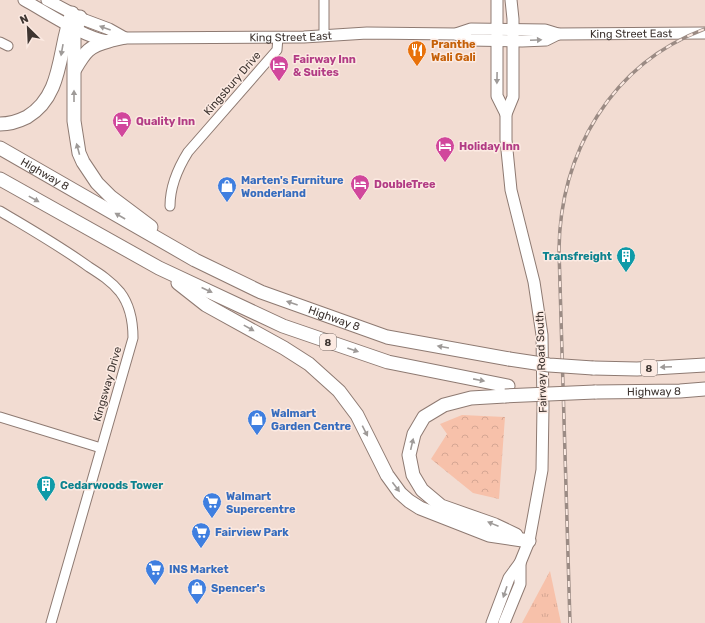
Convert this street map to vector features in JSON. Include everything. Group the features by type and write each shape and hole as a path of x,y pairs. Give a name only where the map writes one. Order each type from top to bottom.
{"highway":[{"path":"74,21 76,134 79,153 96,183 111,197 147,223 166,243"},
{"path":"0,124 24,119 43,104 50,93 56,78 74,21"},
{"path":"74,71 83,55 90,48 97,44 109,41"},
{"name":"Highway 8","path":"0,148 195,260 261,292 387,337 548,365 637,369 705,365"},
{"name":"Highway 8","path":"0,180 159,268 283,326 388,362 506,391 595,392 680,391 705,389"},
{"path":"159,268 206,305 310,364 339,391 357,415 387,475 400,493 409,501 420,508 489,535 529,541"},
{"path":"506,391 444,405 424,417 414,434 409,455 413,475 422,490 441,506 495,525 529,541"}],"main road":[{"name":"King Street East","path":"24,0 74,21 109,29 125,38"},
{"path":"47,0 74,21"},
{"name":"Fairway Road South","path":"497,0 497,96 506,114"},
{"name":"Fairway Road South","path":"492,623 509,578 520,563 529,541 542,470 542,335 534,282 511,190 506,145 506,114 514,97 512,0"},
{"name":"King Street East","path":"74,21 98,39 109,41 125,38 278,37 367,33 456,34 470,40 498,35 513,35 546,40 558,34 705,33"},
{"name":"Fairway Road South","path":"504,623 520,584 520,563"}],"street":[{"path":"324,0 324,35"},
{"name":"Kingsbury Drive","path":"170,206 170,195 172,188 181,164 188,152 277,50 278,37"},
{"name":"Kingsway Drive","path":"0,211 71,254 111,282 121,293 132,318 133,338 51,623"},
{"path":"0,417 101,448"}],"green space":[{"path":"462,415 505,417 499,499 473,493 431,459 447,434 440,424"},
{"path":"550,571 561,623 522,623"}],"railway":[{"path":"570,623 559,250 562,214 569,179 581,147 597,116 618,89 643,65 672,45 705,29"}],"place":[{"name":"Pranthe Wali Gali","path":"417,67"},
{"name":"Fairway Inn & Suites","path":"279,82"},
{"name":"Quality Inn","path":"122,138"},
{"name":"Holiday Inn","path":"445,163"},
{"name":"DoubleTree","path":"360,201"},
{"name":"Marten's Furniture Wonderland","path":"227,203"},
{"name":"Transfreight","path":"626,273"},
{"name":"Walmart Garden Centre","path":"257,436"},
{"name":"Cedarwoods Tower","path":"46,502"},
{"name":"Walmart Supercentre","path":"212,519"},
{"name":"Fairview Park","path":"201,549"},
{"name":"INS Market","path":"155,586"},
{"name":"Spencer's","path":"197,605"}]}
